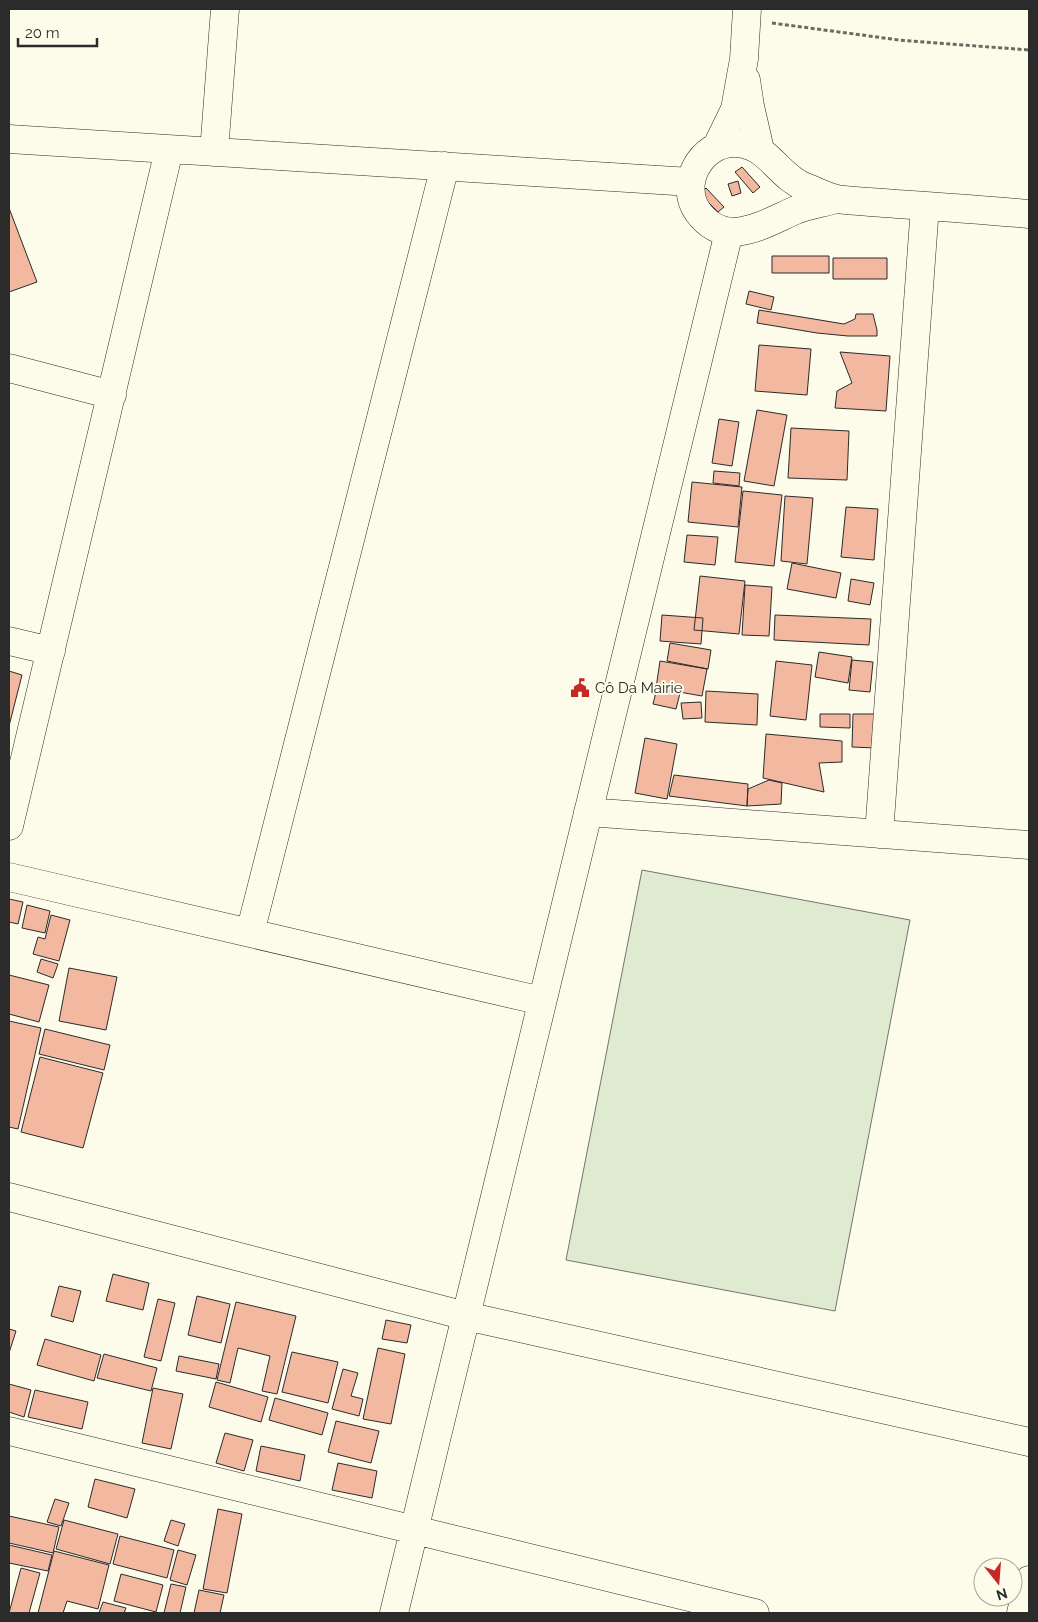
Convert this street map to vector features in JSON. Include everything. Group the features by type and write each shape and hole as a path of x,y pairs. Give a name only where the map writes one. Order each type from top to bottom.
{"street":[{"path":"214,152 225,9"},
{"path":"717,146 735,109 744,59 747,14"},
{"path":"744,59 750,106 768,158 781,183 780,199 773,214 761,225 738,232 716,228 704,220 696,209 691,196 691,182 696,167 705,155 717,146 732,143 747,144 768,158 801,185 836,199 1029,214"},
{"path":"9,139 691,182"},
{"path":"9,826 170,150"},
{"path":"250,933 445,166"},
{"path":"738,232 798,210 836,199"},
{"path":"879,834 925,206"},
{"path":"394,1613 588,812 738,232"},
{"path":"9,368 112,395"},
{"path":"9,641 50,651"},
{"path":"588,812 1029,845"},
{"path":"9,877 542,1001"},
{"path":"9,1197 466,1316 1029,1442"},
{"path":"9,1431 755,1613"},
{"path":"1021,1613 1029,1580"}],"path":[{"path":"747,14 806,28 899,40 1029,50"}],"green space":[{"path":"642,870 910,920 835,1311 566,1260"}],"building":[{"path":"742,167 760,187 753,193 735,172"},
{"path":"738,181 741,193 732,196 728,184"},
{"path":"706,188 724,207 718,212 700,194"},
{"path":"9,208 37,282 9,292"},
{"path":"772,256 829,256 829,273 772,273"},
{"path":"833,258 887,258 887,279 833,279"},
{"path":"749,291 774,297 771,310 746,304"},
{"path":"759,310 844,324 855,319 856,314 873,314 877,336 817,333 757,323"},
{"path":"759,345 811,349 807,395 755,391"},
{"path":"840,352 890,356 886,411 835,408 837,391 852,383"},
{"path":"757,410 787,415 774,486 744,481"},
{"path":"719,419 739,422 732,466 712,463"},
{"path":"791,428 849,431 847,480 788,478"},
{"path":"714,471 740,473 739,486 713,483"},
{"path":"692,482 742,487 738,527 688,522"},
{"path":"743,491 782,495 774,566 735,562"},
{"path":"785,496 813,498 807,564 781,561"},
{"path":"846,507 878,509 874,560 841,557"},
{"path":"687,535 718,537 715,565 684,562"},
{"path":"792,563 841,573 836,598 787,589"},
{"path":"700,576 745,581 739,634 694,630"},
{"path":"851,579 874,583 870,605 848,601"},
{"path":"745,585 772,587 769,636 742,635"},
{"path":"662,615 703,618 701,644 660,641"},
{"path":"775,615 871,619 869,645 774,640"},
{"path":"670,643 711,650 708,669 667,661"},
{"path":"819,652 852,657 848,683 815,677"},
{"path":"852,660 873,662 870,692 849,690"},
{"path":"660,661 707,669 702,696 656,688"},
{"path":"776,661 812,665 806,720 770,716"},
{"path":"9,671 22,675 9,726"},
{"path":"657,688 680,693 676,709 653,704"},
{"path":"706,691 758,694 757,725 705,722"},
{"path":"701,702 702,718 683,719 681,703"},
{"path":"820,714 850,714 850,728 820,727"},
{"path":"853,714 877,714 876,748 852,747"},
{"path":"766,734 842,741 842,762 819,763 824,792 763,778"},
{"path":"645,738 677,744 667,799 635,793"},
{"path":"674,775 748,784 747,806 669,796"},
{"path":"769,780 782,783 781,804 747,806 748,789"},
{"path":"9,899 23,902 18,924 9,922"},
{"path":"27,905 50,911 45,933 22,928"},
{"path":"51,915 70,920 59,961 33,954 38,937 45,939"},
{"path":"41,959 58,964 53,978 37,972"},
{"path":"69,968 117,977 106,1030 59,1021"},
{"path":"9,975 49,985 39,1022 9,1014"},
{"path":"9,1021 41,1028 18,1129 9,1127"},
{"path":"45,1029 110,1045 104,1070 39,1054"},
{"path":"40,1057 103,1073 83,1148 21,1132"},
{"path":"113,1274 149,1283 143,1310 106,1301"},
{"path":"59,1286 81,1291 73,1322 51,1316"},
{"path":"197,1296 230,1304 221,1343 188,1335"},
{"path":"158,1299 175,1303 161,1361 144,1357"},
{"path":"236,1302 296,1316 277,1394 262,1391 270,1356 238,1348 230,1383 217,1380"},
{"path":"386,1320 411,1325 407,1343 382,1339"},
{"path":"9,1329 16,1331 9,1353"},
{"path":"45,1339 101,1355 94,1381 37,1365"},
{"path":"378,1348 405,1354 391,1424 363,1419"},
{"path":"292,1352 338,1362 328,1403 282,1392"},
{"path":"104,1354 157,1368 151,1391 97,1378"},
{"path":"179,1356 219,1364 216,1379 176,1371"},
{"path":"343,1369 358,1373 351,1396 363,1399 359,1416 332,1409"},
{"path":"216,1382 268,1397 261,1422 209,1407"},
{"path":"9,1384 31,1390 24,1417 9,1412"},
{"path":"153,1388 183,1394 171,1449 142,1443"},
{"path":"35,1390 88,1402 82,1429 28,1417"},
{"path":"275,1398 328,1413 322,1435 269,1420"},
{"path":"336,1421 379,1431 371,1463 328,1452"},
{"path":"225,1433 253,1440 244,1471 216,1463"},
{"path":"261,1446 305,1455 300,1481 256,1471"},
{"path":"338,1463 377,1471 372,1498 332,1490"},
{"path":"95,1479 135,1489 127,1518 88,1507"},
{"path":"55,1499 69,1503 61,1526 47,1522"},
{"path":"218,1509 242,1514 227,1593 203,1589"},
{"path":"9,1516 59,1527 53,1553 9,1543"},
{"path":"64,1520 118,1534 110,1564 56,1549"},
{"path":"171,1520 185,1524 178,1546 164,1541"},
{"path":"120,1536 174,1550 167,1578 113,1564"},
{"path":"9,1545 52,1555 48,1571 9,1563"},
{"path":"178,1550 196,1555 187,1585 170,1580"},
{"path":"54,1551 109,1565 98,1609 67,1601 63,1613 38,1613"},
{"path":"21,1568 40,1573 29,1613 9,1613"},
{"path":"121,1574 163,1585 156,1612 114,1601"},
{"path":"171,1584 186,1587 180,1613 164,1613"},
{"path":"199,1590 224,1595 220,1613 194,1613"},
{"path":"103,1602 126,1608 124,1613 99,1613"}],"place":[{"name":"Cô Da Mairie","path":"580,688"}]}
